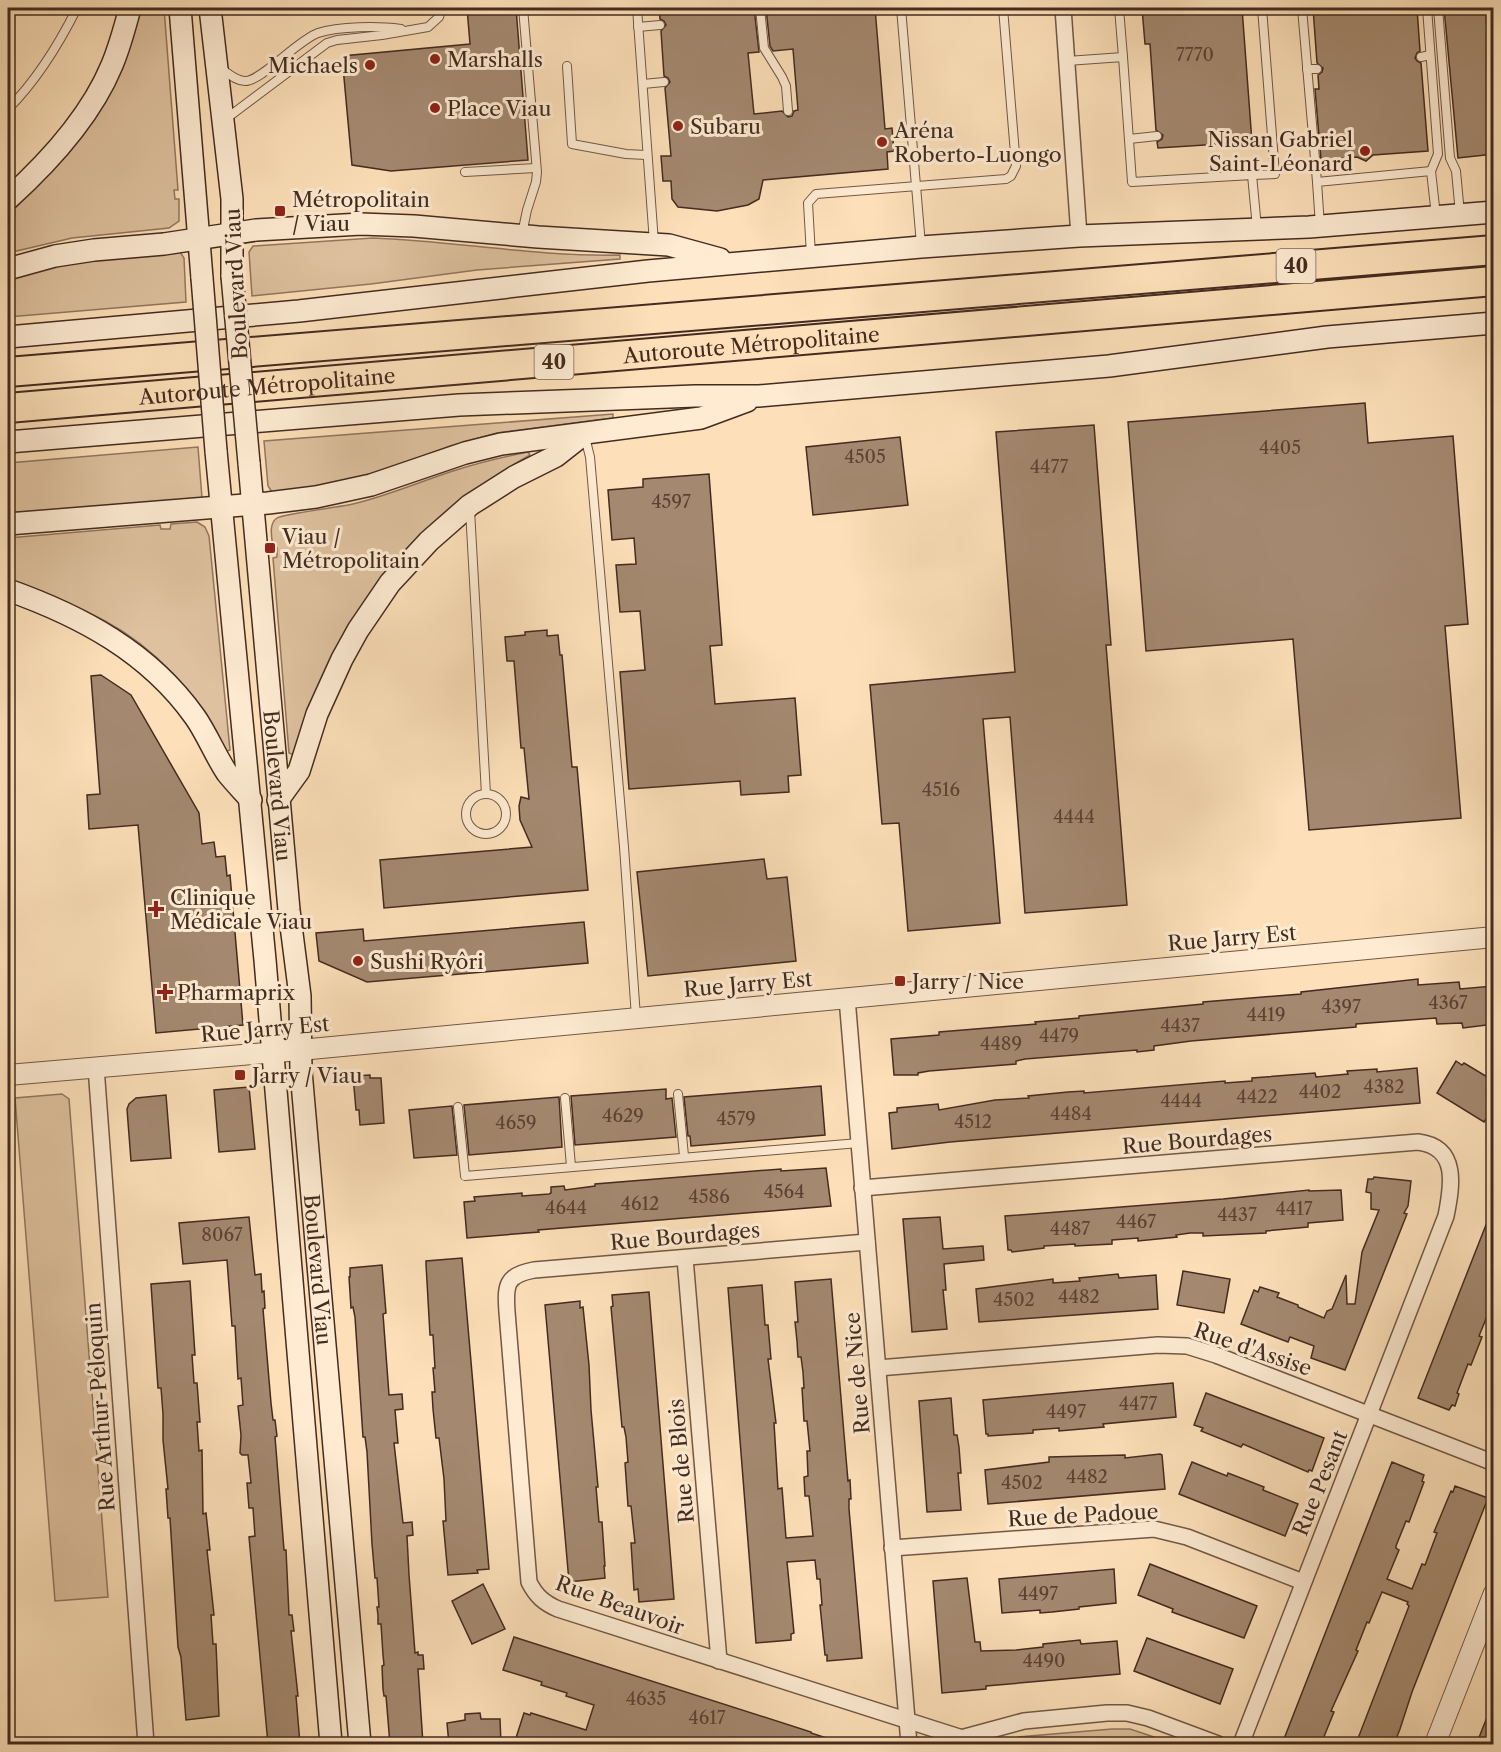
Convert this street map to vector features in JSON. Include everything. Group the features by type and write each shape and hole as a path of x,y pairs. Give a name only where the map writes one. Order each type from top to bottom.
{"highway":[{"name":"Autoroute Métropolitaine","path":"8,372 1494,250"},
{"name":"Autoroute Métropolitaine","path":"8,408 1494,281"}],"main road":[{"path":"8,198 54,152 96,96 112,66 130,8"},
{"name":"Boulevard Viau","path":"180,8 220,506 251,800 331,1744"},
{"name":"Boulevard Viau","path":"210,8 232,199 232,276 278,800 300,996 300,1050 360,1744"},
{"path":"8,337 288,313 550,282 811,256 1080,236 1320,226 1494,212"},
{"path":"8,269 74,253 173,243 233,233 361,224 669,245 733,263"},
{"path":"8,442 470,404 759,396 1109,366 1327,337 1494,323"},
{"path":"8,524 251,504 340,493 385,481 483,448 536,438 584,434 701,418 759,396"},
{"path":"278,800 299,771 324,697 358,630 402,569 470,505 514,477 556,456 584,434"},
{"path":"8,590 95,628 143,660 185,703 205,732 227,773 251,800"}],"street":[{"path":"1064,8 1080,236"},
{"name":"Rue Jarry Est","path":"8,1075 300,1050 1494,937"},
{"name":"Rue de Nice","path":"847,998 909,1744"},
{"name":"Rue Arthur-Péloquin","path":"96,1067 146,1744"},
{"name":"Rue Bourdages","path":"862,1188 1418,1142 1430,1144 1442,1152 1449,1165 1450,1194 1446,1216 1438,1238"},
{"name":"Rue Pesant","path":"1241,1744 1438,1238"},
{"name":"Rue Bourdages","path":"509,1280 519,1272 534,1270 867,1242"},
{"name":"Rue de Blois","path":"685,1258 719,1661"},
{"name":"Rue Beauvoir","path":"509,1280 506,1293 507,1312 526,1556 529,1582 536,1595 546,1604 558,1609 981,1744"},
{"name":"Rue d'Assise","path":"878,1368 1158,1345 1187,1346 1370,1413 1494,1463"},
{"name":"Rue de Padoue","path":"892,1548 1154,1529 1187,1537 1303,1582"},
{"path":"1435,1744 1494,1593"},
{"path":"961,1738 1024,1721 1127,1713 1148,1718 1218,1744"}],"lane":[{"path":"9,104 29,85 62,38 77,8"},
{"path":"270,8 293,8"},
{"path":"223,121 327,43 337,39 420,29 434,24 442,8"},
{"path":"521,236 536,182 523,8"},
{"path":"637,8 654,245"},
{"path":"760,8 764,48 786,86 788,111"},
{"path":"901,8 921,247"},
{"path":"811,256 808,203 812,197 824,193 1006,178 1015,172 1003,8"},
{"path":"1119,8 1132,182 1275,174 1262,8"},
{"path":"1302,8 1320,226"},
{"path":"1426,8 1438,154 1431,171 1436,217"},
{"path":"1438,8 1450,158 1456,171 1461,215"},
{"path":"638,27 660,26"},
{"path":"216,66 239,80 248,81 258,76 301,42 319,33 382,27 406,30"},
{"path":"1421,57 1430,55"},
{"path":"1067,61 1123,57"},
{"path":"567,66 572,144 626,154 646,155"},
{"path":"1307,69 1317,69"},
{"path":"643,84 664,82"},
{"path":"1129,139 1157,136"},
{"path":"465,172 536,168"},
{"path":"1317,182 1431,171"},
{"path":"1252,175 1257,230"},
{"path":"584,434 590,456 624,847 636,1018"},
{"path":"470,505 486,794"},
{"path":"486,794 502,802 506,814 502,826 485,834 473,828 466,817 469,803 473,798 486,794"},
{"path":"678,1094 684,1156"},
{"path":"565,1098 571,1166"},
{"path":"458,1107 465,1176 859,1143"}],"shaded area":[{"path":"140,8 164,8 178,190 174,190 175,199 179,199 179,221 169,228 72,238 8,253 8,211 22,199 127,52"},
{"path":"373,238 558,254 620,255 620,259 477,270 252,296 249,252 253,246"},
{"path":"180,252 184,258 186,302 8,317 8,280 67,263"},
{"path":"613,414 613,418 497,433 450,446 388,469 320,486 272,492 268,486 264,441"},
{"path":"198,447 202,498 8,513 8,463"},
{"path":"528,452 530,455 486,482 447,512 380,580 353,619 330,661 310,706 294,755 289,753 273,558 277,557 277,548 273,548 271,536 274,521 289,515 366,501 462,468"},
{"path":"197,522 205,527 209,536 230,750 227,751 204,712 190,694 176,677 143,646 93,615 8,579 8,538 160,525 161,529 170,529 171,524"},
{"path":"62,1094 69,1099 108,1597 55,1601 15,1098"},
{"path":"1130,1729 1175,1744 1030,1744 1018,1741 1018,1737"}],"building":[{"name":"Place Viau","path":"467,8 516,8 528,160 391,171 352,165 342,56 470,44"},
{"path":"659,8 754,8 759,52 748,53 754,114 782,111 788,117 798,110 793,49 773,51 770,46 766,8 875,8 885,129 892,128 894,151 887,152 888,169 763,180 759,199 748,205 717,211 678,207 672,199 671,181 663,181 661,156 671,156 665,88 670,82 664,76 661,31 666,25 660,19"},
{"path":"1142,8 1242,8 1252,142 1158,148 1157,142 1162,139 1163,135 1156,130 1150,44 1145,44"},
{"path":"1313,8 1417,8 1420,51 1415,58 1421,63 1428,151 1373,155 1366,161 1357,157 1321,160 1315,89 1319,89 1318,75 1323,68 1317,63"},
{"path":"1444,8 1486,8 1494,84 1494,154 1458,158"},
{"path":"1365,403 1368,443 1453,436 1468,624 1445,626 1461,818 1309,830 1293,639 1146,651 1128,422"},
{"path":"1094,425 1111,645 1106,645 1127,905 1025,913 1010,717 983,719 1000,923 908,931 899,823 882,824 870,685 1015,672 996,432"},
{"path":"900,437 908,505 813,515 806,447"},
{"path":"709,474 722,645 710,646 715,704 795,698 801,775 788,776 789,792 741,795 740,781 629,789 620,672 645,670 640,611 620,612 616,565 636,564 634,538 612,540 608,490 643,487 643,479"},
{"path":"547,630 547,636 558,635 560,655 562,655 572,767 577,767 588,890 384,908 380,860 532,847 520,820 521,797 529,799 524,748 521,748 514,661 507,661 505,637"},
{"path":"101,675 131,695 199,813 202,844 214,842 216,857 225,856 227,876 230,875 243,1025 156,1033 138,825 89,829 87,795 100,794 91,676"},
{"path":"764,859 767,879 787,877 796,961 648,976 637,872"},
{"path":"584,922 588,963 367,982 319,961 316,933 363,929 364,941"},
{"path":"1418,979 1418,985 1459,982 1460,989 1493,986 1494,1024 1463,1028 1462,1023 1437,1024 1436,1018 1356,1024 1356,1027 1191,1041 1154,1046 1154,1050 1137,1052 1137,1050 1025,1059 1016,1061 1016,1064 929,1071 918,1073 918,1075 894,1075 891,1039"},
{"path":"1456,1061 1462,1065 1464,1063 1494,1081 1494,1107 1484,1122 1437,1093"},
{"path":"1417,1068 1420,1103 950,1142 892,1149 889,1113 897,1112 897,1108 938,1104 939,1110 995,1100 1068,1092 1084,1091 1084,1093 1225,1081 1225,1083 1252,1081 1252,1078 1315,1073 1316,1077 1348,1074 1347,1071 1377,1069 1377,1072"},
{"path":"370,1075 370,1078 381,1078 384,1123 360,1125 359,1110 356,1110 353,1076"},
{"path":"821,1086 825,1135 691,1146 684,1097"},
{"path":"249,1087 255,1149 219,1152 214,1090"},
{"path":"666,1089 666,1099 672,1098 676,1137 575,1145 571,1096"},
{"path":"166,1095 171,1158 131,1161 127,1109 129,1104 136,1098"},
{"path":"559,1097 562,1147 469,1155 464,1105"},
{"path":"452,1106 457,1155 414,1158 409,1110"},
{"path":"826,1168 831,1206 467,1238 464,1202 475,1201 474,1197 522,1193 522,1196 549,1194 551,1187 564,1186 565,1190 595,1186 595,1184 781,1169 781,1171"},
{"path":"1374,1177 1411,1181 1408,1206 1404,1213 1407,1214 1345,1370 1311,1358 1314,1346 1290,1337 1288,1342 1241,1324 1254,1290 1258,1292 1260,1287 1279,1293 1277,1297 1324,1318 1327,1311 1332,1309 1346,1275 1347,1304 1355,1304 1362,1252 1379,1210 1371,1209 1371,1193 1366,1192 1368,1179"},
{"path":"1309,1190 1341,1190 1343,1220 1308,1223 1308,1227 1266,1231 1266,1233 1203,1236 1203,1233 1190,1233 1176,1235 1177,1237 1138,1241 1138,1238 1112,1240 1112,1244 1044,1246 1044,1248 1012,1252 1008,1250 1005,1216"},
{"path":"1493,1207 1494,1299 1479,1336 1482,1337 1471,1365 1468,1364 1457,1393 1459,1394 1455,1406 1452,1405 1449,1410 1418,1398"},
{"path":"249,1217 255,1275 261,1274 262,1292 264,1291 265,1308 263,1309 271,1403 277,1436 275,1437 284,1550 286,1550 289,1615 292,1615 294,1631 291,1631 298,1696 296,1696 300,1744 268,1744 249,1537 255,1536 253,1508 249,1508 247,1483 251,1483 248,1455 240,1453 238,1406 243,1405 241,1378 238,1379 235,1326 232,1326 227,1260 183,1264 179,1223"},
{"path":"940,1217 943,1249 983,1246 984,1260 944,1264 946,1290 943,1290 947,1329 912,1332 903,1219"},
{"path":"462,1258 489,1569 477,1570 478,1573 448,1575 443,1521 446,1521 444,1479 433,1409 432,1392 435,1392 433,1368 435,1368 433,1335 430,1335 426,1261"},
{"path":"382,1265 389,1395 402,1394 403,1409 395,1410 398,1443 394,1443 403,1523 412,1522 413,1535 407,1536 415,1653 423,1655 424,1669 418,1669 423,1744 390,1744 386,1696 384,1696 383,1689 382,1666 384,1665 381,1624 378,1624 377,1607 379,1607 372,1544 367,1452 365,1437 363,1437 355,1317 353,1307 351,1308 349,1277 350,1268"},
{"path":"1183,1271 1230,1279 1224,1313 1177,1305"},
{"path":"1118,1274 1119,1278 1156,1275 1158,1309 979,1322 976,1289 1053,1279 1053,1283 1080,1281 1079,1278"},
{"path":"831,1279 848,1481 850,1480 849,1509 862,1658 827,1661 820,1605 822,1605 820,1579 817,1579 815,1560 787,1562 794,1633 791,1634 791,1640 756,1643 728,1288 762,1285 765,1325 768,1325 771,1359 768,1359 776,1423 774,1423 778,1489 782,1488 786,1538 813,1536 809,1496 805,1496 804,1477 808,1476 807,1451 810,1451 807,1421 804,1421 803,1372 801,1357 798,1357 795,1282"},
{"path":"190,1281 195,1355 192,1355 200,1422 197,1422 199,1451 202,1450 203,1514 206,1513 210,1550 207,1550 214,1615 211,1615 213,1644 216,1644 219,1716 186,1720 181,1657 178,1647 166,1489 168,1489 163,1414 161,1388 158,1388 151,1284"},
{"path":"649,1292 674,1599 639,1602 638,1589 634,1590 631,1543 635,1543 631,1506 628,1506 626,1437 624,1427 622,1427 611,1307 613,1306 612,1295"},
{"path":"580,1301 580,1308 583,1307 589,1365 598,1487 596,1487 599,1522 602,1522 605,1578 569,1582 545,1305"},
{"path":"1173,1383 1176,1417 1103,1424 1104,1427 1059,1431 1059,1428 1033,1430 1033,1433 988,1436 986,1434 983,1400"},
{"path":"1206,1393 1324,1438 1312,1471 1308,1472 1243,1444 1241,1447 1201,1431 1203,1428 1194,1425"},
{"path":"951,1398 954,1435 957,1435 959,1447 961,1473 958,1473 961,1510 927,1512 919,1401"},
{"path":"1125,1455 1125,1458 1162,1455 1165,1489 988,1504 985,1470 1049,1462 1049,1457"},
{"path":"1192,1462 1264,1487 1263,1490 1298,1504 1285,1536 1179,1494"},
{"path":"1392,1462 1424,1475 1422,1481 1424,1482 1409,1522 1406,1521 1396,1546 1399,1550 1387,1579 1412,1589 1422,1564 1425,1565 1437,1533 1434,1532 1455,1486 1488,1498 1412,1692 1400,1729 1394,1744 1366,1744 1357,1741 1409,1606 1408,1602 1382,1592 1369,1623 1367,1622 1356,1650 1358,1651 1331,1711 1334,1712 1321,1744 1282,1744"},
{"path":"1150,1564 1257,1606 1244,1638 1172,1612 1173,1609 1138,1595"},
{"path":"1114,1569 1116,1603 1052,1612 1040,1613 1040,1610 1002,1613 999,1579"},
{"path":"967,1578 975,1642 980,1642 981,1651 1043,1647 1043,1644 1080,1640 1081,1644 1117,1641 1120,1674 986,1686 986,1689 942,1693 933,1581"},
{"path":"483,1584 505,1629 472,1644 452,1601"},
{"path":"514,1637 811,1732 836,1741 836,1744 514,1744 524,1713 530,1715 531,1713 586,1730 594,1705 541,1685 542,1682 503,1670"},
{"path":"1147,1638 1233,1669 1220,1704 1134,1671"},
{"path":"1493,1702 1494,1744 1476,1744 1480,1735"},
{"path":"480,1713 481,1719 500,1719 501,1744 449,1744 447,1723 465,1720 465,1714"}],"place":[{"name":"Marshalls","path":"435,59"},
{"name":"Michaels","path":"370,65"},
{"name":"Place Viau","path":"435,108"},
{"name":"Subaru","path":"678,126"},
{"name":"Aréna Roberto-Luongo","path":"882,142"},
{"name":"Nissan Gabriel Saint-Léonard","path":"1365,151"},
{"name":"Métropolitain / Viau","path":"280,211"},
{"name":"Viau / Métropolitain","path":"270,548"},
{"name":"Clinique Médicale Viau","path":"156,909"},
{"name":"Sushi Ryôri","path":"358,961"},
{"name":"Jarry / Nice","path":"900,981"},
{"name":"Pharmaprix","path":"165,992"},
{"name":"Jarry / Viau","path":"240,1075"}]}
